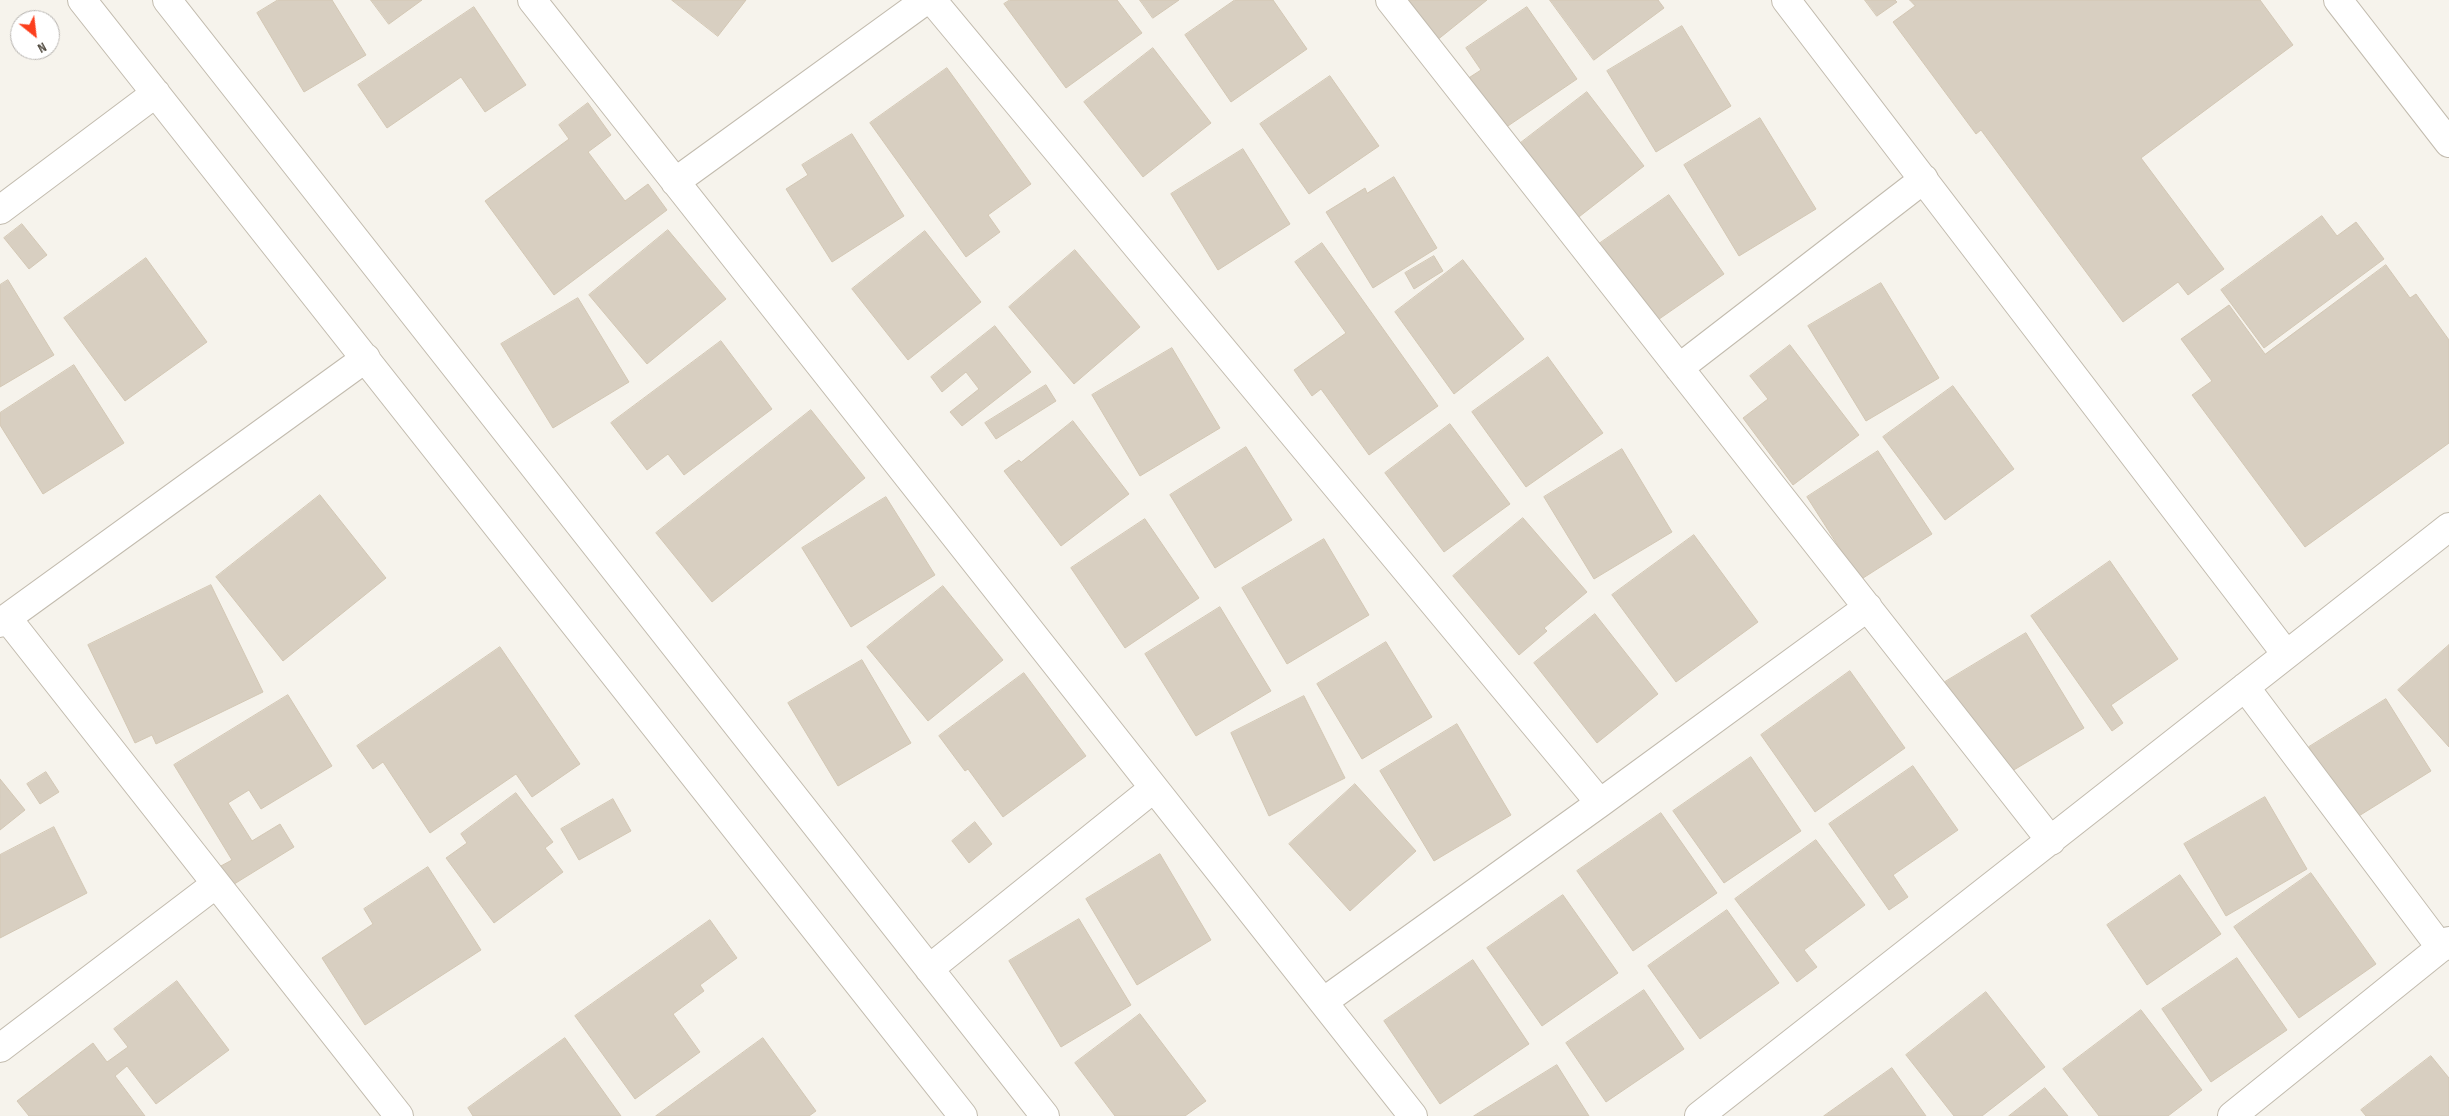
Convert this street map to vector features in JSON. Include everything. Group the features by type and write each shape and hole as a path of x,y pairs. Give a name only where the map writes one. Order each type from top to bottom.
{"street":[{"path":"82,0 963,1116"},
{"path":"167,0 1045,1116"},
{"path":"532,0 1413,1116"},
{"path":"675,182 926,0"},
{"path":"932,0 1600,803"},
{"path":"1390,0 2051,840"},
{"path":"1786,0 2286,654"},
{"path":"2338,0 2449,143"},
{"path":"0,210 156,93"},
{"path":"1679,368 1924,180"},
{"path":"366,358 4,621 216,884 399,1116"},
{"path":"1699,1116 2449,527"},
{"path":"1323,1002 1868,608"},
{"path":"2232,1116 2445,944 2245,687"},
{"path":"929,969 1154,788"},
{"path":"0,1048 216,884"}],"building":[{"path":"278,0 332,0 366,55 304,92 257,13"},
{"path":"371,0 422,0 389,24"},
{"path":"672,0 746,0 718,36"},
{"path":"1010,0 1117,0 1142,33 1066,88 1004,4"},
{"path":"1140,0 1179,0 1153,18"},
{"path":"1235,0 1273,0 1307,49 1231,102 1185,35"},
{"path":"1394,0 1487,0 1431,45"},
{"path":"1550,0 1658,0 1664,8 1594,60"},
{"path":"1865,0 1895,0 1897,2 1877,16"},
{"path":"1910,0 2260,0 2293,45 2141,158 2224,269 2188,295 2178,282 2123,322 1981,130 1976,134 1893,22 1915,6"},
{"path":"474,7 526,85 485,112 461,77 387,128 358,85"},
{"path":"1527,7 1577,79 1502,130 1467,79 1481,70 1466,48"},
{"path":"1682,26 1731,106 1656,152 1607,71"},
{"path":"1153,48 1211,123 1143,177 1084,102"},
{"path":"947,68 1031,184 988,215 1000,232 966,257 870,123"},
{"path":"1330,76 1379,146 1309,194 1260,124"},
{"path":"1587,92 1644,166 1575,220 1518,145"},
{"path":"588,103 611,135 588,152 625,201 648,184 667,210 554,295 485,201 569,139 559,125"},
{"path":"1760,118 1816,209 1739,256 1684,165"},
{"path":"852,134 904,216 832,262 786,189 808,175 802,165"},
{"path":"1243,149 1290,224 1218,270 1171,194"},
{"path":"1394,177 1437,248 1373,288 1326,212 1365,188 1367,193"},
{"path":"1669,195 1724,274 1652,324 1596,246"},
{"path":"2322,216 2337,236 2356,222 2384,259 2264,348 2221,290"},
{"path":"22,224 47,255 29,269 4,238"},
{"path":"668,230 726,299 647,364 589,295"},
{"path":"925,231 981,302 908,360 852,289"},
{"path":"1322,243 1438,406 1369,455 1321,389 1312,396 1294,370 1346,333 1295,262"},
{"path":"1075,250 1140,327 1074,384 1009,307"},
{"path":"1434,256 1443,271 1414,289 1405,273"},
{"path":"146,258 207,342 125,401 64,318"},
{"path":"1463,260 1524,339 1454,394 1395,312"},
{"path":"2386,265 2410,298 2416,294 2449,340 2449,443 2305,547 2192,395 2212,381 2181,339 2229,305 2265,354"},
{"path":"8,280 54,355 0,387 0,285"},
{"path":"1881,283 1939,378 1866,421 1808,326"},
{"path":"578,298 629,382 553,428 501,344"},
{"path":"995,326 1031,372 962,426 950,412 979,389 966,372 942,392 931,377"},
{"path":"721,341 772,409 684,475 668,454 647,470 611,423"},
{"path":"1790,345 1859,435 1793,485 1743,418 1768,399 1750,376"},
{"path":"1172,348 1220,428 1140,476 1092,395"},
{"path":"1548,357 1603,433 1526,487 1472,412"},
{"path":"74,365 124,443 43,494 0,425 0,413"},
{"path":"1046,385 1056,401 996,439 985,423"},
{"path":"1953,386 2014,469 1945,520 1883,437"},
{"path":"811,410 865,478 712,602 656,533"},
{"path":"1073,421 1129,494 1061,546 1004,471 1019,460 1021,462"},
{"path":"1450,424 1510,504 1444,552 1385,473"},
{"path":"1246,447 1292,520 1215,568 1170,495"},
{"path":"1622,449 1672,532 1594,579 1544,497"},
{"path":"1878,451 1932,534 1860,580 1807,497"},
{"path":"320,495 386,578 283,661 216,577"},
{"path":"886,497 935,575 851,627 802,548"},
{"path":"1523,518 1587,592 1544,628 1547,631 1519,655 1453,576"},
{"path":"1145,519 1199,598 1125,648 1071,568"},
{"path":"1694,535 1758,622 1676,682 1612,595"},
{"path":"1324,539 1369,615 1287,664 1242,588"},
{"path":"2110,561 2178,659 2111,705 2123,723 2112,731 2031,616"},
{"path":"211,585 263,692 156,744 152,735 135,743 88,645"},
{"path":"943,586 1003,660 928,721 867,647"},
{"path":"1220,607 1271,691 1196,736 1145,654"},
{"path":"1595,614 1658,694 1597,743 1534,663"},
{"path":"2026,633 2084,728 2002,777 1945,682"},
{"path":"1386,642 1432,717 1362,759 1317,684"},
{"path":"2449,645 2449,747 2398,690"},
{"path":"500,647 580,764 532,797 516,774 430,833 383,762 373,769 357,746"},
{"path":"862,660 911,743 838,786 788,703"},
{"path":"1850,671 1905,748 1815,812 1761,735"},
{"path":"1024,673 1086,756 1003,817 968,769 965,771 939,736"},
{"path":"288,695 332,766 261,809 249,790 228,803 252,841 280,824 294,847 231,886 219,867 232,860 174,765"},
{"path":"1304,696 1345,778 1269,816 1231,733"},
{"path":"2386,699 2431,771 2354,819 2309,747"},
{"path":"1457,724 1511,815 1434,861 1380,771"},
{"path":"1751,757 1801,831 1724,883 1673,811"},
{"path":"1913,766 1958,830 1893,875 1908,897 1889,910 1829,824"},
{"path":"46,772 59,792 40,804 27,784"},
{"path":"0,779 25,810 0,830"},
{"path":"1355,784 1416,851 1350,911 1289,844"},
{"path":"516,793 553,842 545,848 563,872 494,923 446,858 467,843 461,834"},
{"path":"2265,797 2307,869 2226,916 2184,844"},
{"path":"613,799 631,831 579,860 561,829"},
{"path":"1661,813 1717,893 1633,951 1577,871"},
{"path":"975,822 992,844 969,863 952,841"},
{"path":"54,827 87,893 0,938 0,855"},
{"path":"1816,840 1865,905 1804,950 1817,967 1797,982 1735,899"},
{"path":"1160,854 1211,940 1137,985 1086,899"},
{"path":"428,867 481,950 365,1025 322,958 373,924 364,909"},
{"path":"2311,873 2376,964 2299,1018 2234,927"},
{"path":"2180,875 2221,934 2147,985 2107,925"},
{"path":"1563,895 1618,973 1542,1026 1487,948"},
{"path":"1727,910 1779,983 1700,1039 1648,966"},
{"path":"1079,919 1131,1005 1061,1047 1009,961"},
{"path":"710,920 737,958 700,985 704,991 673,1014 700,1052 635,1099 575,1016"},
{"path":"2237,958 2287,1030 2211,1082 2162,1009"},
{"path":"1473,960 1529,1044 1440,1104 1384,1021"},
{"path":"177,981 229,1050 156,1104 127,1066 115,1076 145,1116 29,1116 17,1101 93,1043 107,1062 128,1047 114,1029"},
{"path":"1644,990 1684,1049 1606,1102 1566,1043"},
{"path":"1986,992 2045,1067 1982,1116 1954,1116 1906,1055"},
{"path":"2141,1010 2202,1090 2168,1116 2099,1116 2063,1069"},
{"path":"1140,1014 1206,1101 1185,1116 1115,1116 1075,1063"},
{"path":"565,1038 621,1116 473,1116 468,1108"},
{"path":"763,1038 816,1111 809,1116 656,1116"},
{"path":"2431,1056 2449,1078 2449,1116 2366,1116 2361,1110"},
{"path":"1557,1065 1589,1116 1474,1116"},
{"path":"1892,1068 1926,1116 1824,1116"},
{"path":"2045,1088 2068,1116 2009,1116"}]}
